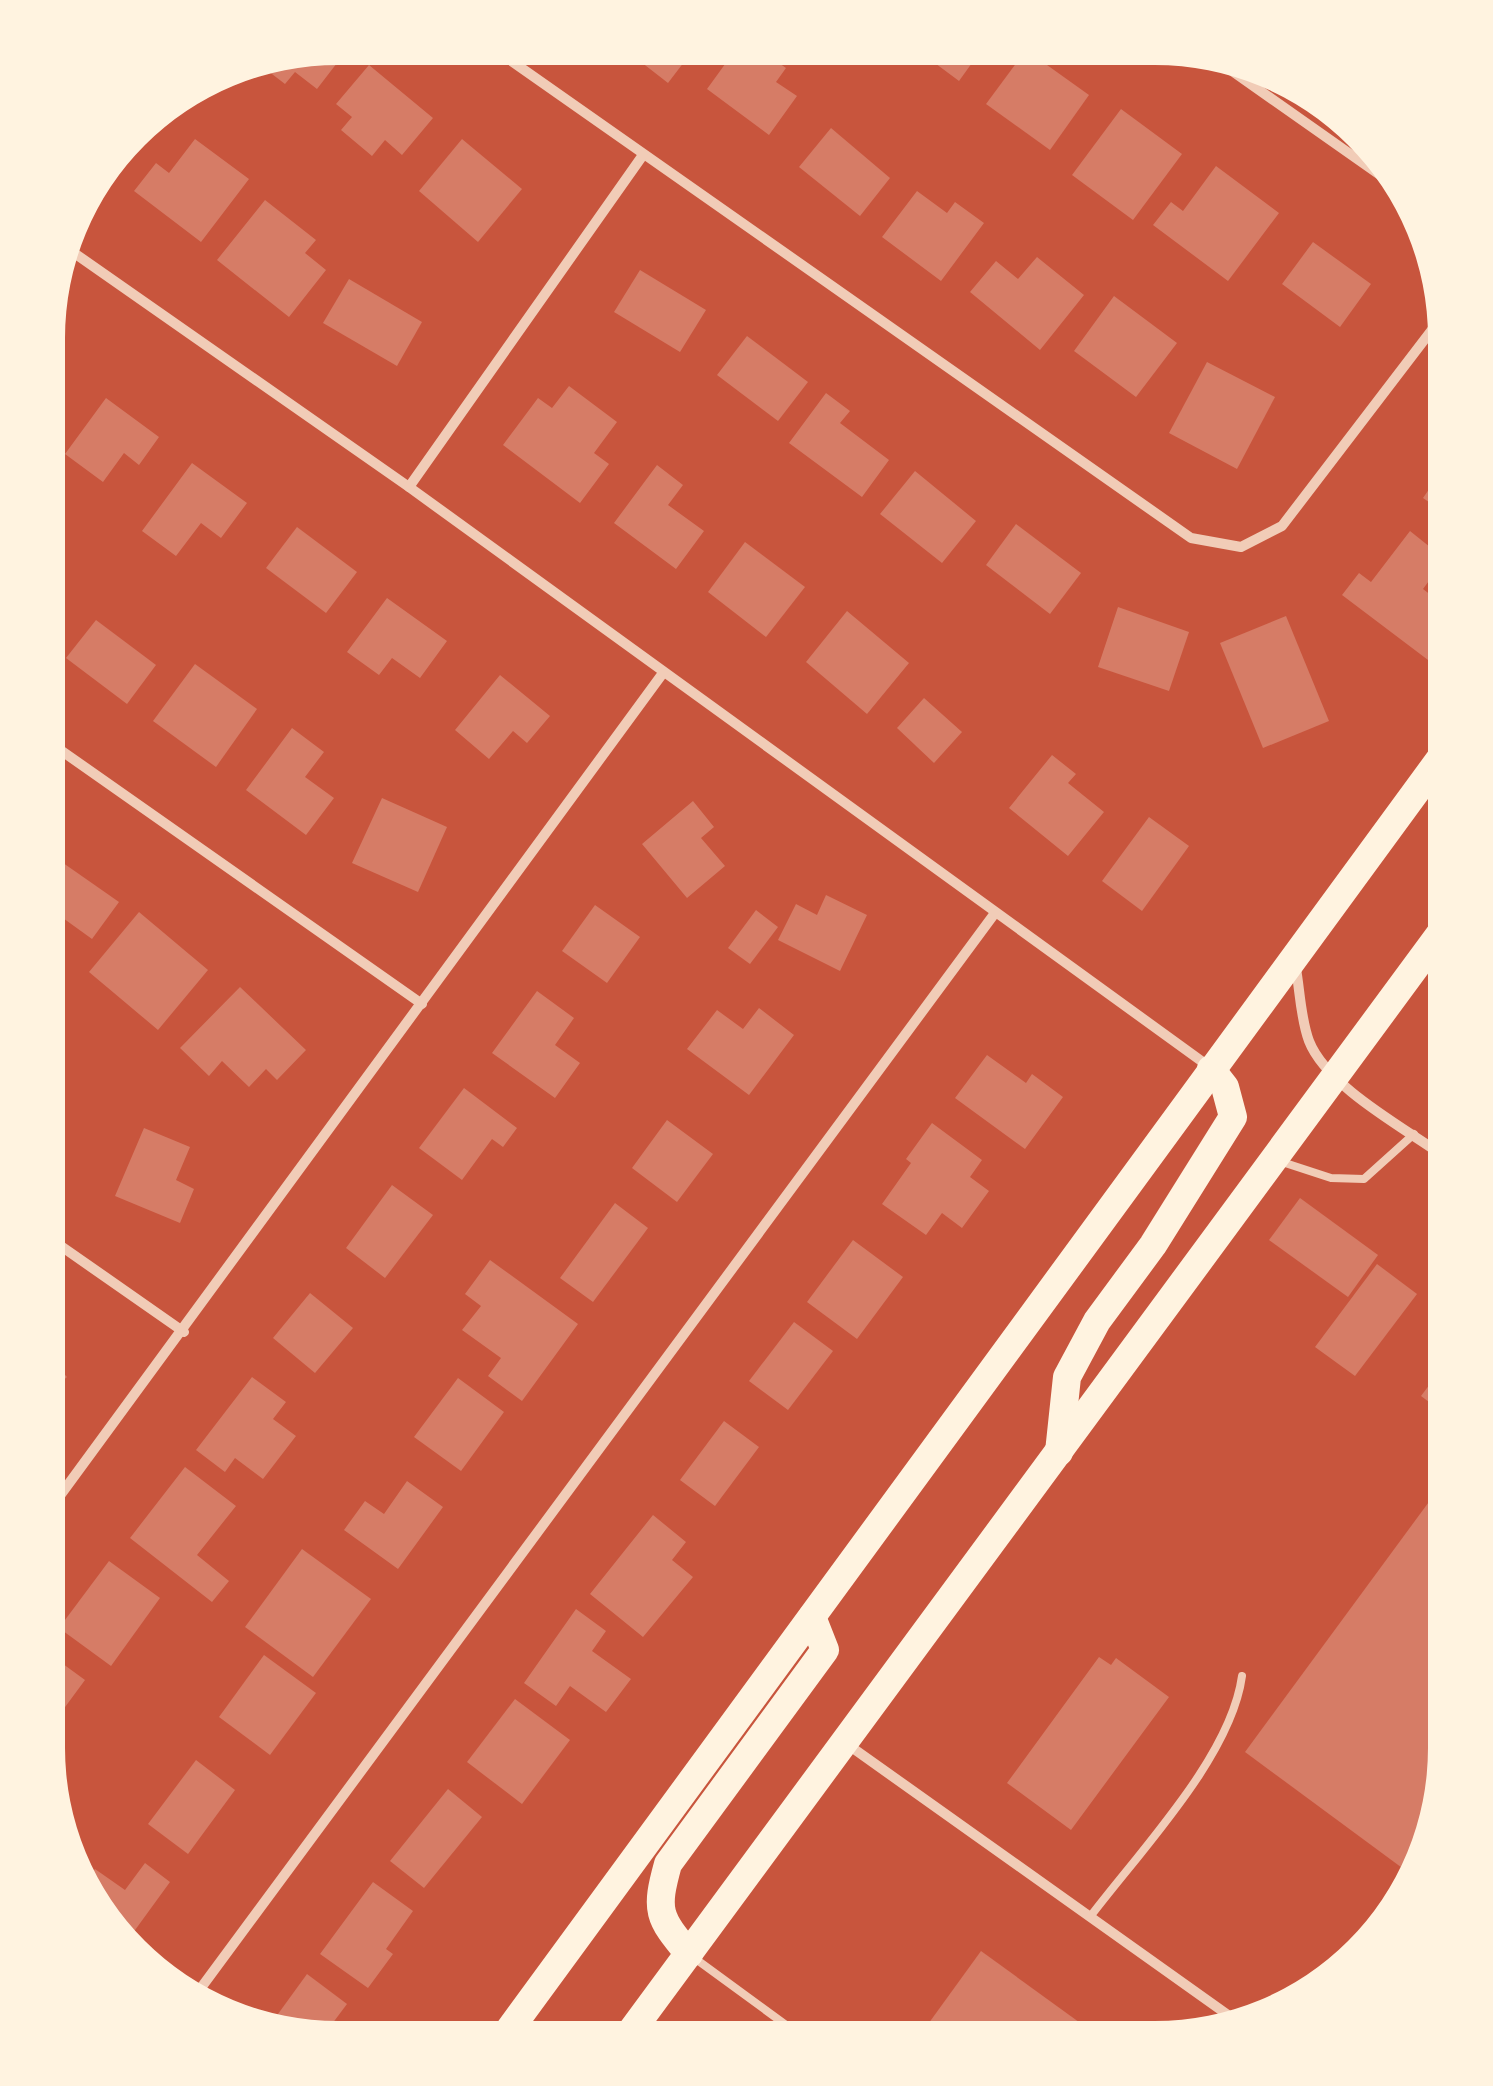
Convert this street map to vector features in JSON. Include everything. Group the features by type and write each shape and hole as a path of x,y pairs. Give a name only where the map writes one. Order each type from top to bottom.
{"highway":[{"path":"516,2021 1428,776"},
{"path":"639,2021 1428,951"},
{"path":"1059,1454 1067,1377 1097,1321 1153,1245 1234,1117 1226,1088 1212,1069"},
{"path":"689,1954 661,1920 659,1898 668,1864 825,1650 812,1617"}],"street":[{"path":"517,65 1191,538 1241,548 1282,526 1428,335"},
{"path":"1244,79 1365,165"},
{"path":"409,487 643,156"},
{"path":"78,255 409,487 1212,1069"},
{"path":"65,1490 663,673"},
{"path":"65,753 422,1004"},
{"path":"203,1985 995,912"},
{"path":"1294,958 1308,1038 1335,1078 1427,1144"},
{"path":"65,1249 184,1332"},
{"path":"846,1744 1224,2012"}],"lane":[{"path":"1275,1159 1331,1178 1364,1179 1414,1134"},
{"path":"1090,1917 1216,1751 1231,1720 1242,1676"},
{"path":"689,1954 781,2021"}],"building":[{"path":"335,65 317,89 295,72 285,84 271,73"},
{"path":"369,65 433,118 402,155 385,140 372,156 341,130 352,117 336,104"},
{"path":"645,65 682,65 668,83"},
{"path":"724,65 782,65 786,68 776,82 797,96 769,135 707,89"},
{"path":"938,65 970,65 959,81"},
{"path":"1015,65 1047,65 1089,95 1050,150 986,104"},
{"path":"1121,109 1182,154 1133,220 1072,175"},
{"path":"831,128 890,178 860,216 799,167"},
{"path":"195,139 249,179 201,242 134,191 156,163 169,173"},
{"path":"462,139 522,189 478,242 419,191"},
{"path":"1216,166 1279,213 1228,281 1153,225 1171,202 1183,211"},
{"path":"917,191 947,213 955,202 984,223 941,281 882,237"},
{"path":"265,200 316,240 305,253 326,270 289,317 217,260"},
{"path":"1313,242 1371,284 1340,327 1282,284"},
{"path":"1037,257 1084,295 1040,350 970,292 996,261 1018,279"},
{"path":"640,270 706,310 680,352 614,312"},
{"path":"349,279 422,322 397,366 323,323"},
{"path":"1114,296 1177,343 1136,397 1074,351"},
{"path":"747,336 808,382 778,421 717,375"},
{"path":"1207,362 1275,397 1237,469 1169,433"},
{"path":"569,386 617,422 594,453 609,464 580,503 503,445 538,398 552,408"},
{"path":"826,393 850,411 840,423 889,460 862,497 789,443"},
{"path":"106,398 159,437 139,465 124,453 103,482 65,454"},
{"path":"192,463 247,503 221,538 201,523 176,556 142,531"},
{"path":"657,465 683,485 668,505 704,531 676,569 614,523"},
{"path":"915,471 976,521 942,563 880,514"},
{"path":"1016,524 1081,573 1050,614 986,565"},
{"path":"297,527 357,572 326,613 266,568"},
{"path":"1410,531 1428,545 1428,582 1423,589 1428,593 1428,660 1342,595 1359,573 1371,582"},
{"path":"745,542 805,587 766,637 708,592"},
{"path":"387,598 447,641 420,678 392,658 379,675 347,652"},
{"path":"1118,607 1189,632 1169,691 1098,667"},
{"path":"847,611 909,663 867,714 806,662"},
{"path":"1286,616 1329,721 1263,748 1220,643"},
{"path":"96,620 156,665 127,704 66,658"},
{"path":"195,664 257,709 216,767 153,721"},
{"path":"500,675 550,716 527,743 513,731 489,759 455,730"},
{"path":"924,698 962,732 934,763 897,728"},
{"path":"292,728 324,752 305,777 334,798 306,835 246,790"},
{"path":"1052,755 1076,774 1068,783 1104,812 1068,856 1009,808"},
{"path":"382,798 447,827 418,892 352,863"},
{"path":"693,801 714,827 701,838 725,866 687,898 642,844"},
{"path":"1149,817 1189,846 1142,911 1102,881"},
{"path":"65,864 119,902 92,939 65,920"},
{"path":"826,895 867,915 840,971 778,940 796,904 817,915"},
{"path":"595,905 640,937 607,983 562,951"},
{"path":"756,910 778,927 750,964 728,948"},
{"path":"139,912 208,970 158,1030 89,972"},
{"path":"240,987 306,1050 277,1080 266,1069 249,1087 222,1061 209,1076 180,1048"},
{"path":"537,991 574,1018 555,1045 580,1063 555,1098 492,1053"},
{"path":"759,1008 794,1035 749,1095 687,1049 717,1010 743,1029"},
{"path":"987,1055 1026,1083 1032,1074 1063,1097 1025,1149 955,1098"},
{"path":"464,1088 517,1128 503,1147 492,1139 462,1180 419,1148"},
{"path":"667,1120 713,1154 677,1202 632,1168"},
{"path":"932,1123 982,1160 970,1177 989,1191 962,1228 942,1213 926,1235 882,1204 911,1163 906,1159"},
{"path":"144,1128 190,1147 176,1180 194,1189 180,1223 115,1196"},
{"path":"392,1185 433,1215 385,1278 346,1248"},
{"path":"1300,1198 1378,1255 1348,1297 1269,1240"},
{"path":"615,1203 648,1228 593,1302 560,1278"},
{"path":"853,1240 903,1277 857,1339 807,1302"},
{"path":"490,1260 578,1324 522,1401 488,1376 501,1358 462,1330 481,1306 465,1294"},
{"path":"1377,1264 1417,1294 1355,1376 1315,1347"},
{"path":"310,1293 353,1328 315,1373 273,1338"},
{"path":"794,1322 833,1351 788,1410 749,1381"},
{"path":"252,1377 286,1402 273,1419 296,1436 263,1479 235,1458 225,1472 196,1450"},
{"path":"458,1378 504,1412 461,1471 414,1437"},
{"path":"724,1421 759,1447 715,1506 680,1480"},
{"path":"185,1467 236,1506 197,1555 229,1581 212,1602 130,1538"},
{"path":"407,1481 443,1507 398,1569 344,1530 365,1501 384,1514"},
{"path":"1427,1504 1427,1766 1423,1802 1401,1867 1245,1752"},
{"path":"653,1515 686,1542 672,1560 693,1577 643,1637 590,1594"},
{"path":"302,1549 371,1599 313,1677 245,1627"},
{"path":"109,1561 160,1598 111,1666 65,1632 65,1620"},
{"path":"576,1609 606,1631 592,1651 631,1679 606,1712 570,1686 556,1706 524,1683"},
{"path":"264,1655 316,1693 270,1755 219,1717"},
{"path":"1099,1657 1111,1665 1116,1658 1169,1697 1071,1830 1007,1783"},
{"path":"65,1665 85,1680 65,1707"},
{"path":"515,1699 570,1740 522,1804 467,1762"},
{"path":"196,1760 235,1790 188,1854 148,1824"},
{"path":"448,1789 482,1817 424,1888 390,1861"},
{"path":"145,1863 170,1882 135,1930 94,1871 125,1890"},
{"path":"373,1882 413,1911 386,1949 393,1954 368,1988 320,1954"},
{"path":"981,1951 1078,2021 930,2021"},
{"path":"307,1974 347,2004 334,2021 278,2014"}]}
